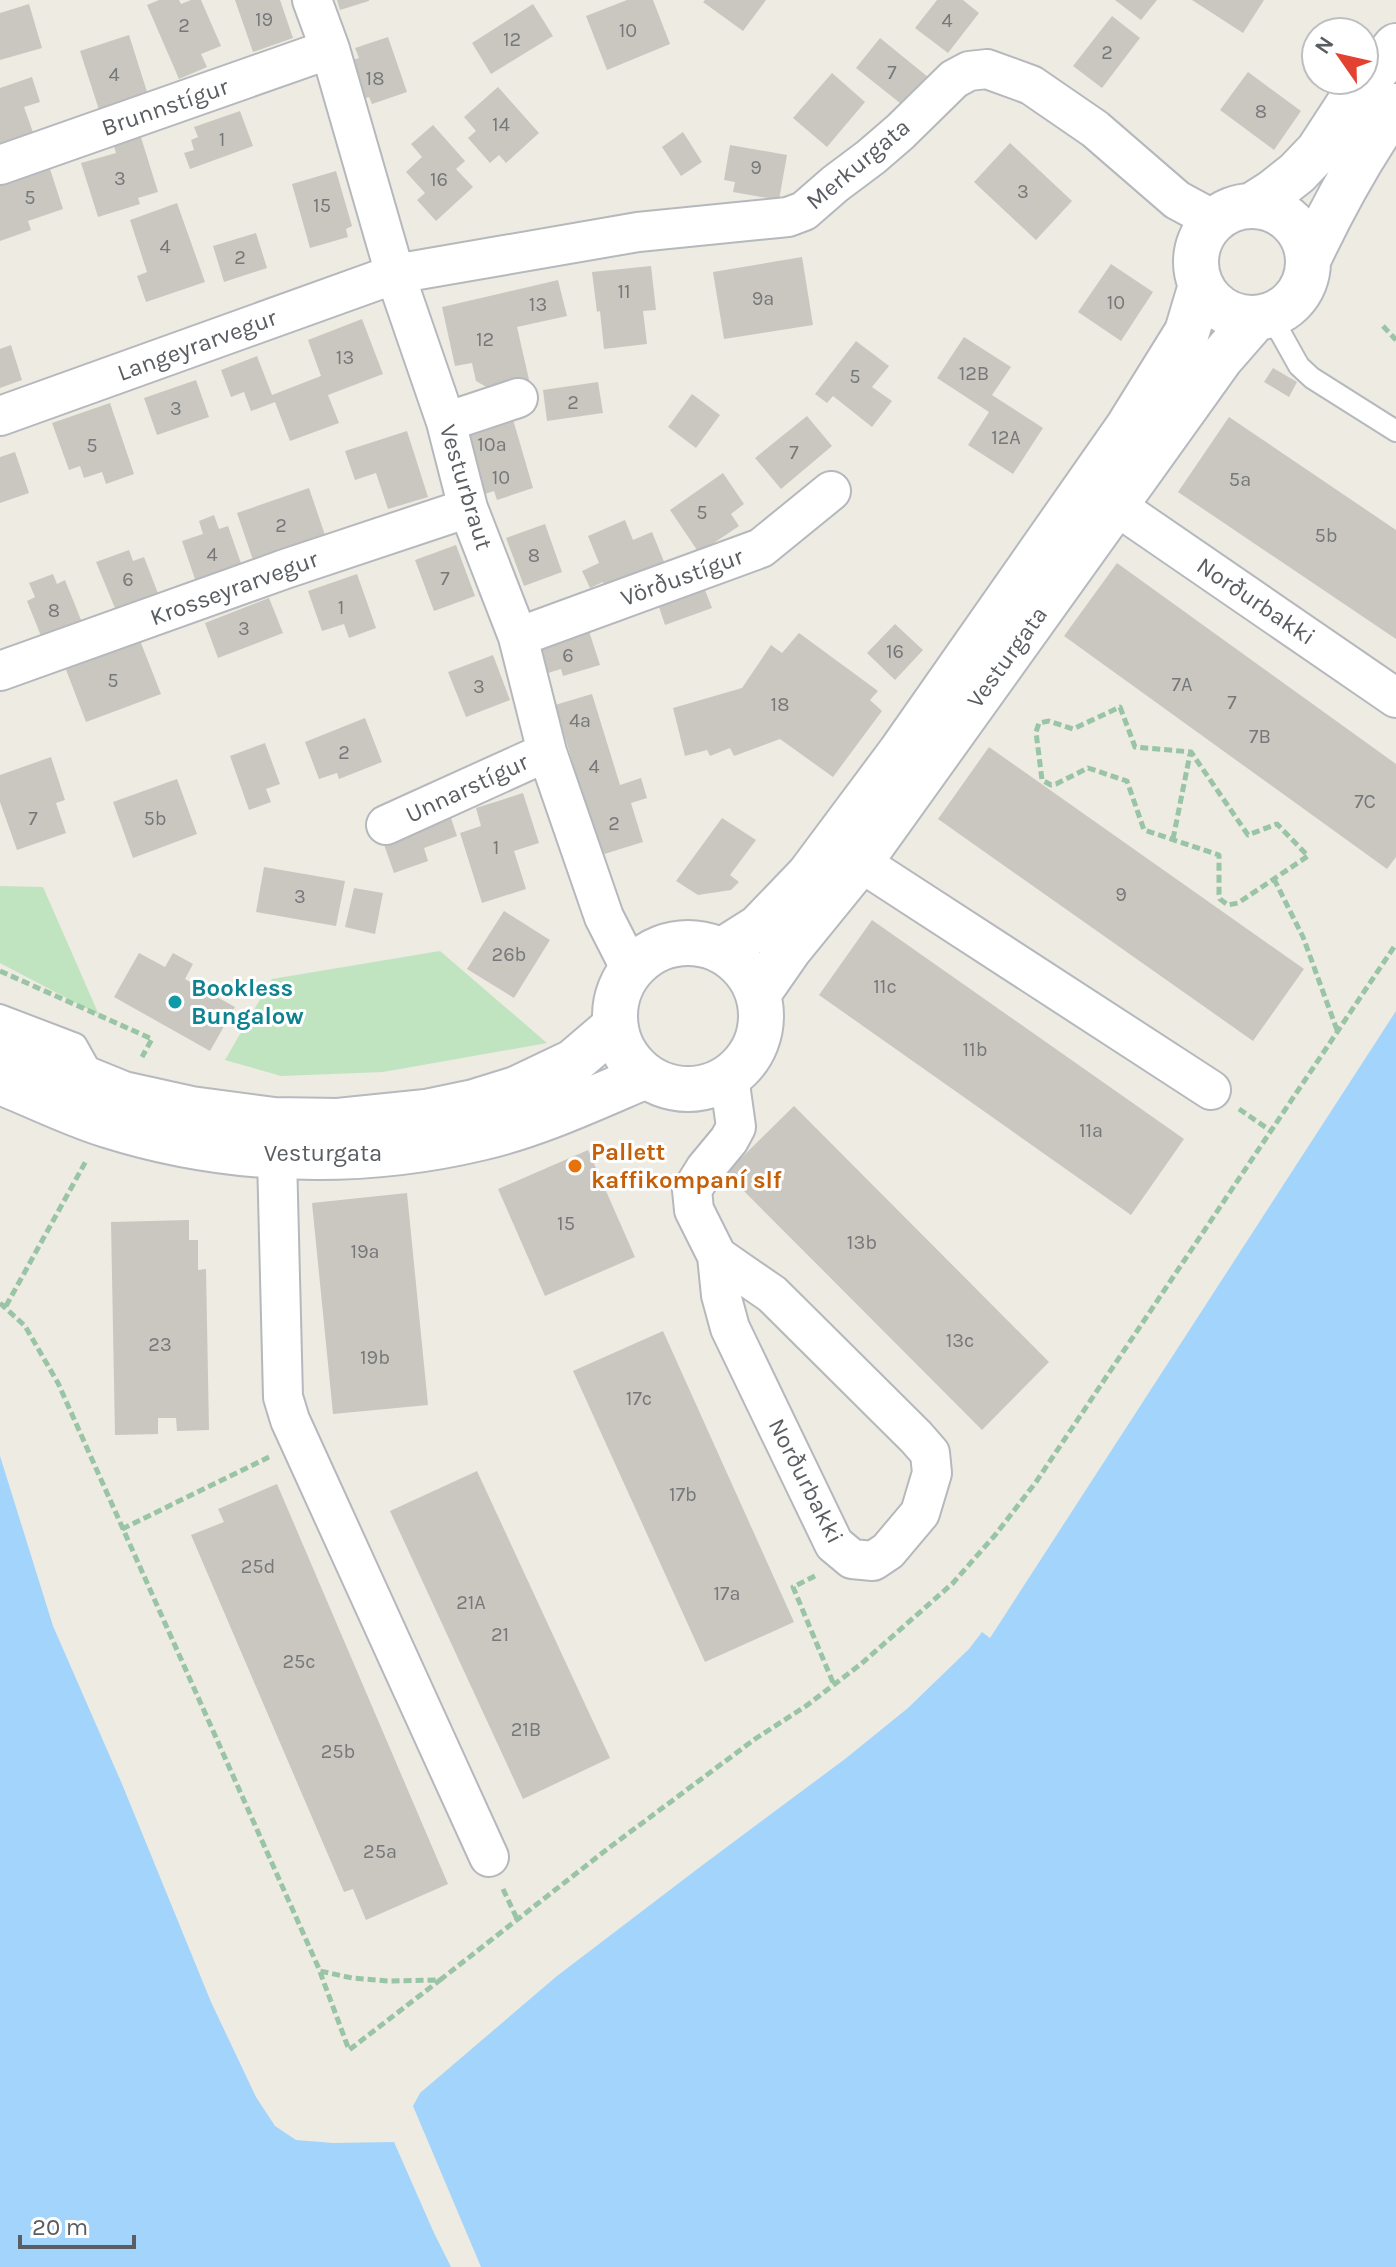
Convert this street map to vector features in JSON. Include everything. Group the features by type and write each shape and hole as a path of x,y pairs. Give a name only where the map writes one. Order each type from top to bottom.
{"main road":[{"path":"1396,46 1348,105 1318,151 1297,173 1273,192 1232,213 1203,234 1197,250 1196,268 1207,297 1229,314 1263,318 1287,307 1300,294 1307,277 1309,258 1335,204 1372,140 1396,106"},
{"path":"1232,213 1268,208 1283,215 1296,226 1309,258"},
{"name":"Vesturgata","path":"721,951 759,927 809,875 900,753 1128,427 1187,332 1201,285"},
{"name":"Vesturgata","path":"758,994 790,948 860,862 1221,358 1263,318"},
{"path":"698,943 721,951 744,969 753,981 762,1015 757,1041 741,1067 710,1087 687,1090 665,1086 646,1076 625,1054 615,1026 615,1006 621,987 631,970 649,953 672,944 698,943"},
{"name":"Vesturgata","path":"0,1044 123,1094 236,1115 274,1120 313,1120 380,1118 426,1112 516,1089 573,1062 615,1026"},
{"name":"Vesturgata","path":"0,1082 106,1125 186,1145 277,1157 339,1158 432,1149 483,1138 529,1124 646,1076"}],"street":[{"name":"Vesturbraut","path":"312,0 330,49 395,274 446,422 468,508 518,637 547,752 604,917 631,970"},
{"name":"Brunnstígur","path":"0,165 330,49"},
{"name":"Merkurgata","path":"395,274 638,232 788,217 804,211 871,157 954,79 969,71 987,69 1031,85 1095,129 1177,200 1232,213"},
{"name":"Langeyrarvegur","path":"0,416 395,274"},
{"path":"446,422 518,398"},
{"name":"Vörðustígur","path":"518,637 761,548 831,491"},
{"name":"Norðurbakki","path":"1115,505 1396,698"},
{"name":"Krosseyrarvegur","path":"0,671 271,574 468,508"},
{"name":"Unnarstígur","path":"386,825 547,752"},
{"path":"860,862 1211,1090"},
{"name":"Norðurbakki","path":"717,1256 772,1294 930,1453 932,1473 920,1513 888,1551 873,1561 852,1559 834,1544 730,1328 721,1295 717,1256 694,1210 692,1190 736,1127 729,1077"},
{"path":"277,1157 283,1397 290,1420 489,1857"}],"lane":[{"path":"1263,318 1299,366 1312,378 1396,431"},
{"path":"0,1015 76,1044 98,1083"}],"path":[{"path":"1383,326 1396,340"},
{"path":"1120,707 1135,747 1191,752 1248,835 1277,824 1308,856 1238,903 1228,905 1220,899 1219,855 1144,830 1127,781 1088,768 1056,784 1046,783 1040,775 1036,732 1039,723 1044,721 1073,729 1120,707"},
{"path":"1173,839 1191,752"},
{"path":"1274,879 1303,937 1337,1030"},
{"path":"0,1303 25,1326 58,1383 320,1971 349,2050 610,1847 755,1739 834,1685 953,1583 1036,1482 1396,944"},
{"path":"122,1529 300,1441"},
{"path":"834,1685 793,1587 852,1559"},
{"path":"320,1971 389,1981 440,1980"}],"green space":[{"path":"0,886 43,887 99,1015 0,963"},
{"path":"440,951 547,1043 383,1072 281,1076 225,1060 272,979"}],"water":[{"path":"1396,1011 1396,2267 481,2267 413,2106 420,2093 557,1976 908,1708 969,1649 982,1632 990,1638"},
{"path":"0,1456 53,1626 122,1784 211,2002 256,2097 275,2126 296,2140 394,2142 451,2267 0,2267"}],"building":[{"path":"159,0 179,0 181,4 201,0 221,46 201,54 207,67 179,79 147,5"},
{"path":"235,0 280,0 293,38 253,52"},
{"path":"337,0 369,0 369,1 340,10"},
{"path":"627,0 653,0 670,44 607,70 586,16"},
{"path":"766,0 743,31 703,2"},
{"path":"937,0 963,0 979,13 948,53 915,28"},
{"path":"1115,0 1157,0 1141,20"},
{"path":"1192,0 1264,0 1243,33"},
{"path":"29,4 42,48 0,60 0,13"},
{"path":"533,4 553,36 491,74 472,43"},
{"path":"1112,16 1140,38 1102,88 1073,66"},
{"path":"129,35 149,98 100,113 80,51"},
{"path":"388,37 407,92 372,104 369,97 357,101 344,63 359,58 355,48"},
{"path":"880,38 928,77 905,107 856,68"},
{"path":"1248,72 1301,111 1274,150 1220,110"},
{"path":"832,73 865,102 827,147 793,118"},
{"path":"32,77 40,102 24,107 34,135 0,146 0,88"},
{"path":"498,87 539,133 506,163 499,155 490,163 468,138 476,131 464,117"},
{"path":"240,111 253,146 190,169 184,153 194,150 191,140 198,137 194,127"},
{"path":"433,125 465,161 456,169 473,187 436,221 417,200 425,193 406,172 422,157 411,144"},
{"path":"139,131 158,192 138,198 140,204 98,217 81,163 116,153 112,140"},
{"path":"683,132 702,162 681,176 662,147"},
{"path":"1010,143 1072,201 1036,240 974,182"},
{"path":"730,145 787,155 779,200 733,192 735,182 724,180"},
{"path":"50,169 63,209 28,221 31,230 0,241 0,185"},
{"path":"336,171 352,226 346,229 348,237 310,248 292,184"},
{"path":"177,203 205,282 146,302 137,276 147,272 130,220"},
{"path":"256,233 267,268 224,282 213,246"},
{"path":"802,257 813,325 724,339 713,272"},
{"path":"1111,264 1153,292 1121,341 1078,312"},
{"path":"651,266 656,310 643,311 647,344 604,349 592,272"},
{"path":"558,280 567,316 517,327 530,384 495,392 476,381 472,363 455,366 442,307"},
{"path":"362,319 383,374 328,395 339,423 290,441 275,402 251,411 244,392 231,397 221,370 257,356 272,395 321,376 308,340"},
{"path":"964,337 1011,367 992,395 1043,428 1013,474 968,445 989,412 937,378"},
{"path":"856,341 889,366 872,387 892,401 872,427 833,396 827,403 815,394"},
{"path":"11,345 22,380 0,388 0,349"},
{"path":"1273,368 1297,382 1289,397 1264,382"},
{"path":"196,380 209,417 157,435 144,398"},
{"path":"598,382 603,413 547,421 543,390"},
{"path":"692,394 720,415 696,448 668,427"},
{"path":"110,403 134,474 106,484 102,472 84,478 80,466 69,470 52,423"},
{"path":"512,416 533,488 497,500 494,491 479,496 462,440 469,430"},
{"path":"807,416 832,446 781,489 755,458"},
{"path":"1229,417 1396,530 1396,639 1178,492"},
{"path":"407,431 428,497 388,509 376,473 355,480 345,451"},
{"path":"15,452 29,493 0,503 0,457"},
{"path":"723,473 744,504 731,514 739,526 699,553 670,510"},
{"path":"309,488 326,538 254,563 237,513"},
{"path":"214,515 219,529 228,526 242,566 196,582 182,541 203,534 199,521"},
{"path":"625,520 633,540 652,532 665,564 606,589 603,582 590,588 582,571 599,563 588,536"},
{"path":"545,524 562,572 524,586 506,538"},
{"path":"456,545 475,596 434,611 415,560"},
{"path":"129,550 133,561 144,557 159,596 117,613 96,562"},
{"path":"1117,563 1396,764 1396,857 1387,869 1064,636"},
{"path":"53,574 57,584 65,580 81,620 41,636 27,601 35,597 29,583"},
{"path":"357,574 376,628 349,638 344,624 322,631 308,591"},
{"path":"702,582 712,608 665,625 656,598"},
{"path":"269,598 283,633 218,658 205,623"},
{"path":"586,622 600,665 563,676 561,669 545,674 536,646"},
{"path":"895,624 923,650 895,680 867,653"},
{"path":"799,633 878,691 870,700 882,711 833,777 780,739 734,756 730,748 710,756 707,750 685,756 673,708 742,688 771,645 782,653"},
{"path":"139,638 161,694 86,722 65,667"},
{"path":"493,655 510,700 466,717 448,672"},
{"path":"592,694 620,785 641,778 647,798 631,803 643,842 601,855 555,705"},
{"path":"365,718 382,762 339,779 337,773 319,779 305,742"},
{"path":"265,743 280,784 266,789 271,802 249,810 230,756"},
{"path":"989,747 1304,969 1253,1041 938,819"},
{"path":"51,757 65,800 56,803 66,833 17,850 0,802 0,775"},
{"path":"177,779 197,834 133,858 113,802"},
{"path":"523,793 539,843 514,851 526,889 482,903 460,833 481,826 476,808"},
{"path":"449,812 457,836 424,848 428,861 394,873 381,836"},
{"path":"722,818 756,840 730,875 739,882 731,890 698,895 676,881"},
{"path":"264,867 345,881 336,926 256,912"},
{"path":"354,888 383,893 375,934 345,927"},
{"path":"504,911 550,940 514,998 467,969"},
{"path":"872,920 1184,1139 1131,1215 819,995"},
{"name":"Bookless Bungalow","path":"139,953 165,967 173,953 193,964 185,979 235,1007 210,1051 114,997"},
{"path":"794,1106 1049,1362 982,1430 726,1173"},
{"path":"588,1150 635,1257 545,1296 498,1189"},
{"path":"407,1193 428,1405 333,1414 312,1203"},
{"path":"189,1220 189,1240 198,1240 198,1270 206,1269 209,1430 177,1431 176,1418 158,1418 158,1434 115,1435 111,1222"},
{"path":"663,1331 794,1622 705,1662 573,1371"},
{"path":"477,1471 610,1758 523,1799 390,1511"},
{"path":"277,1484 448,1884 366,1920 353,1889 344,1892 191,1535 224,1522 218,1509"}],"place":[{"name":"Bookless Bungalow","path":"175,1002"},
{"name":"Pallett kaffikompaní slf","path":"575,1166"}]}
